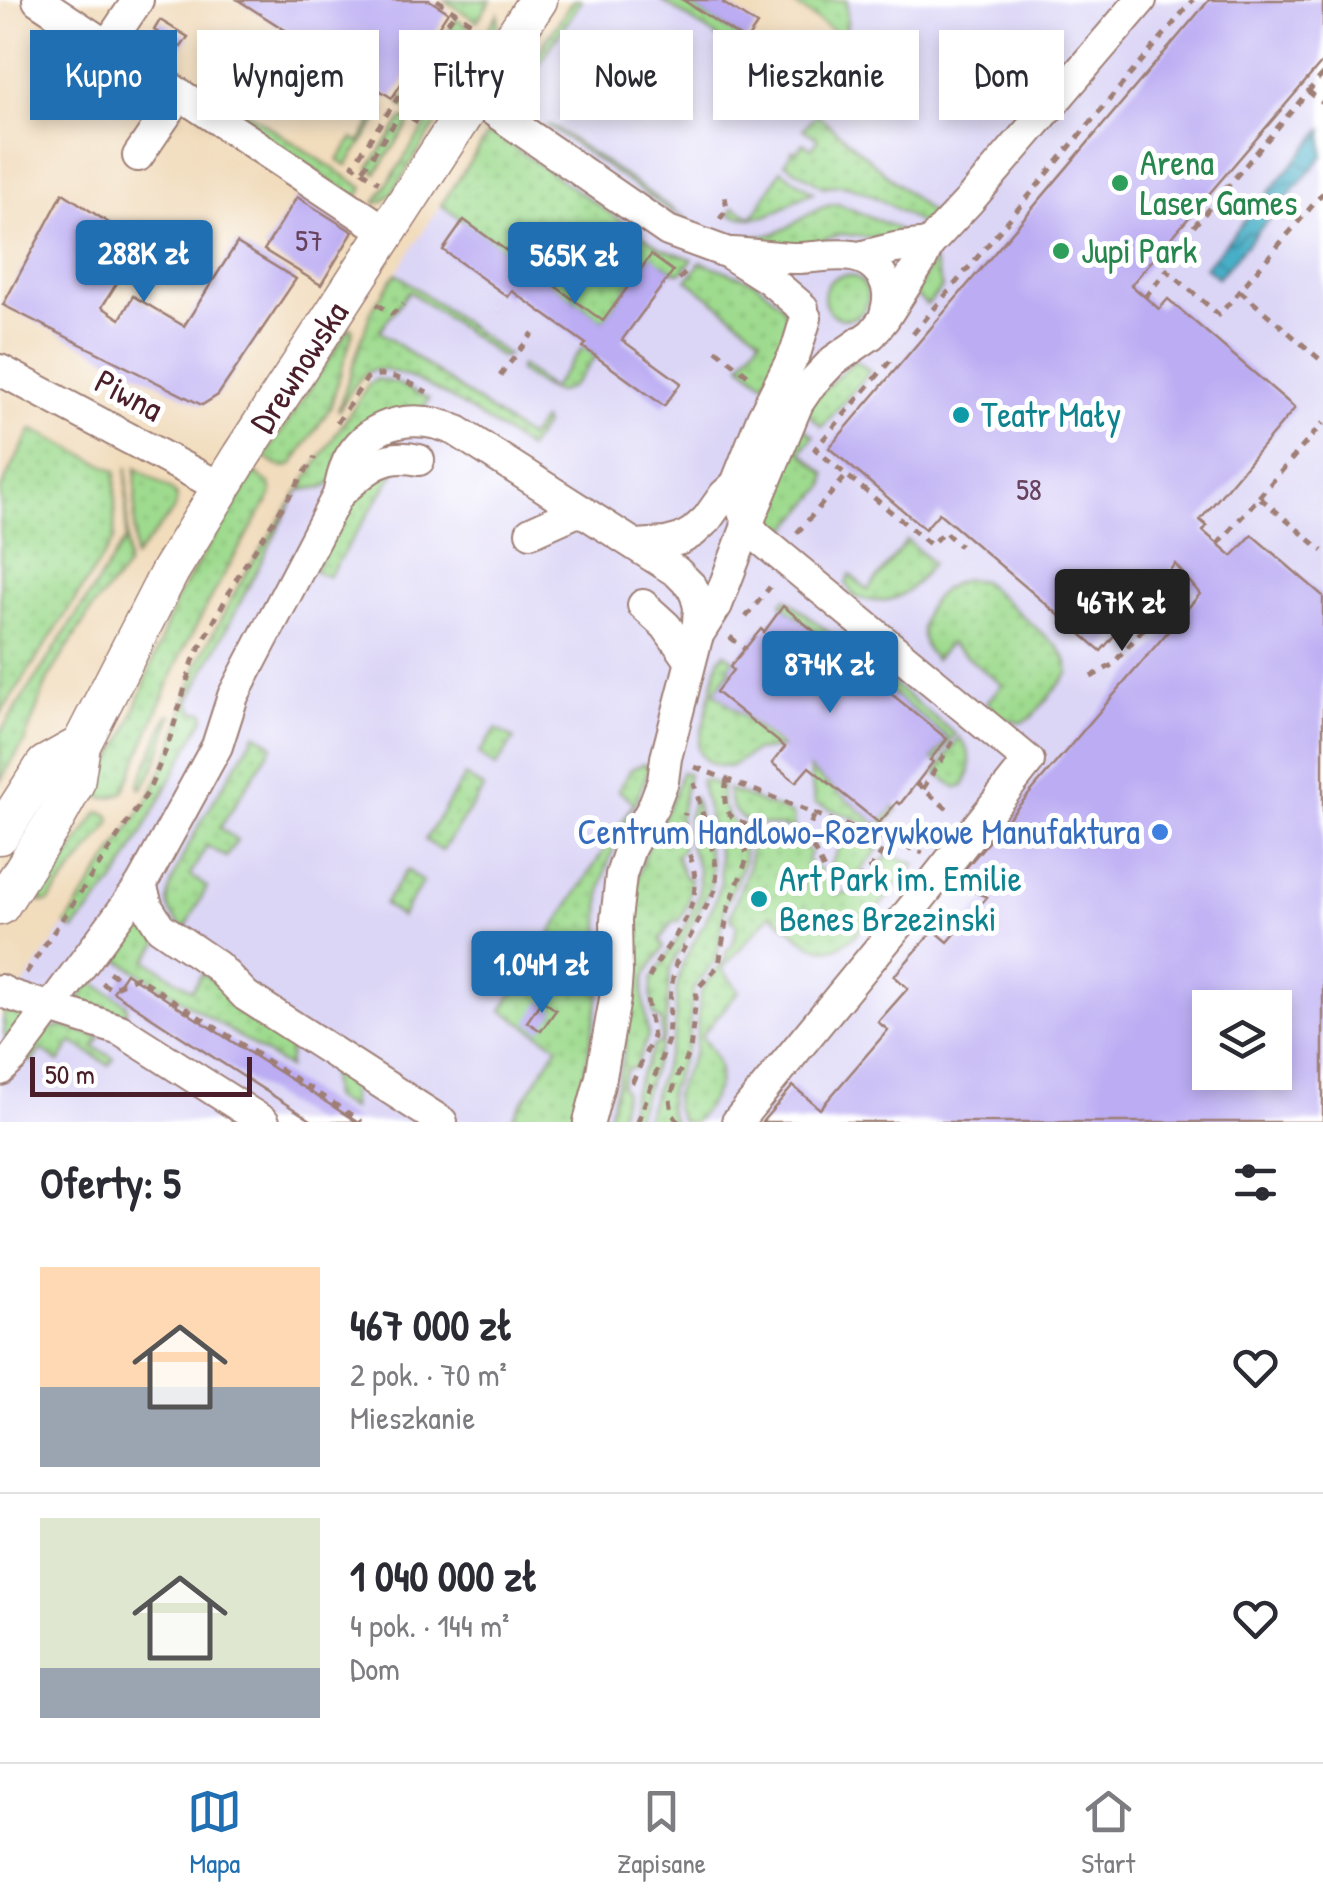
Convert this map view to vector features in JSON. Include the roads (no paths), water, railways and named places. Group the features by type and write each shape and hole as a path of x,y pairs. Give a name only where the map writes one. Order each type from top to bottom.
{"main road":[{"name":"Drewnowska","path":"0,906 75,783 80,745 148,610 222,488 460,120"},
{"name":"Drewnowska","path":"0,835 46,766 80,745"}],"street":[{"path":"38,0 83,30"},
{"path":"118,30 138,0"},
{"path":"589,1122 602,1077 615,999 621,876 630,848 653,807 717,605 798,403 820,372 878,326 929,244 1141,0"},
{"path":"177,92 387,232"},
{"path":"138,156 180,94"},
{"path":"506,120 668,232 728,253 769,278 805,313 815,330 827,338 842,342 858,340 878,326 890,301 886,282 876,266 849,256 793,258 728,253"},
{"path":"636,546 666,543 693,532 736,484 762,418 796,351 805,313 804,286 812,271 824,260 929,244"},
{"name":"Piwna","path":"0,370 222,488"},
{"path":"0,1070 13,1058 141,885 217,746 233,696 338,495 352,454 389,424 420,420 456,430 677,572 692,588 699,607 704,648"},
{"path":"338,495 376,462 394,458 418,460"},
{"path":"736,484 748,523 777,568 1029,761 736,1122"},
{"path":"531,532 580,510"},
{"path":"643,605 666,626 704,648"},
{"path":"141,885 154,919 227,974 246,996 442,1122"},
{"path":"10,986 49,1008 120,1030 264,1122"}],"water":[{"path":"1323,129 1323,156 1218,278 1205,267"}],"place":[{"name":"Arena Laser Games","path":"1120,183"},
{"name":"Jupi Park","path":"1061,251"},
{"name":"Teatr Mały","path":"961,415"},
{"name":"Centrum Handlowo-Rozrywkowe Manufaktura","path":"1160,832"},
{"name":"Art Park im. Emilie Benes Brzezinski","path":"759,899"}]}
